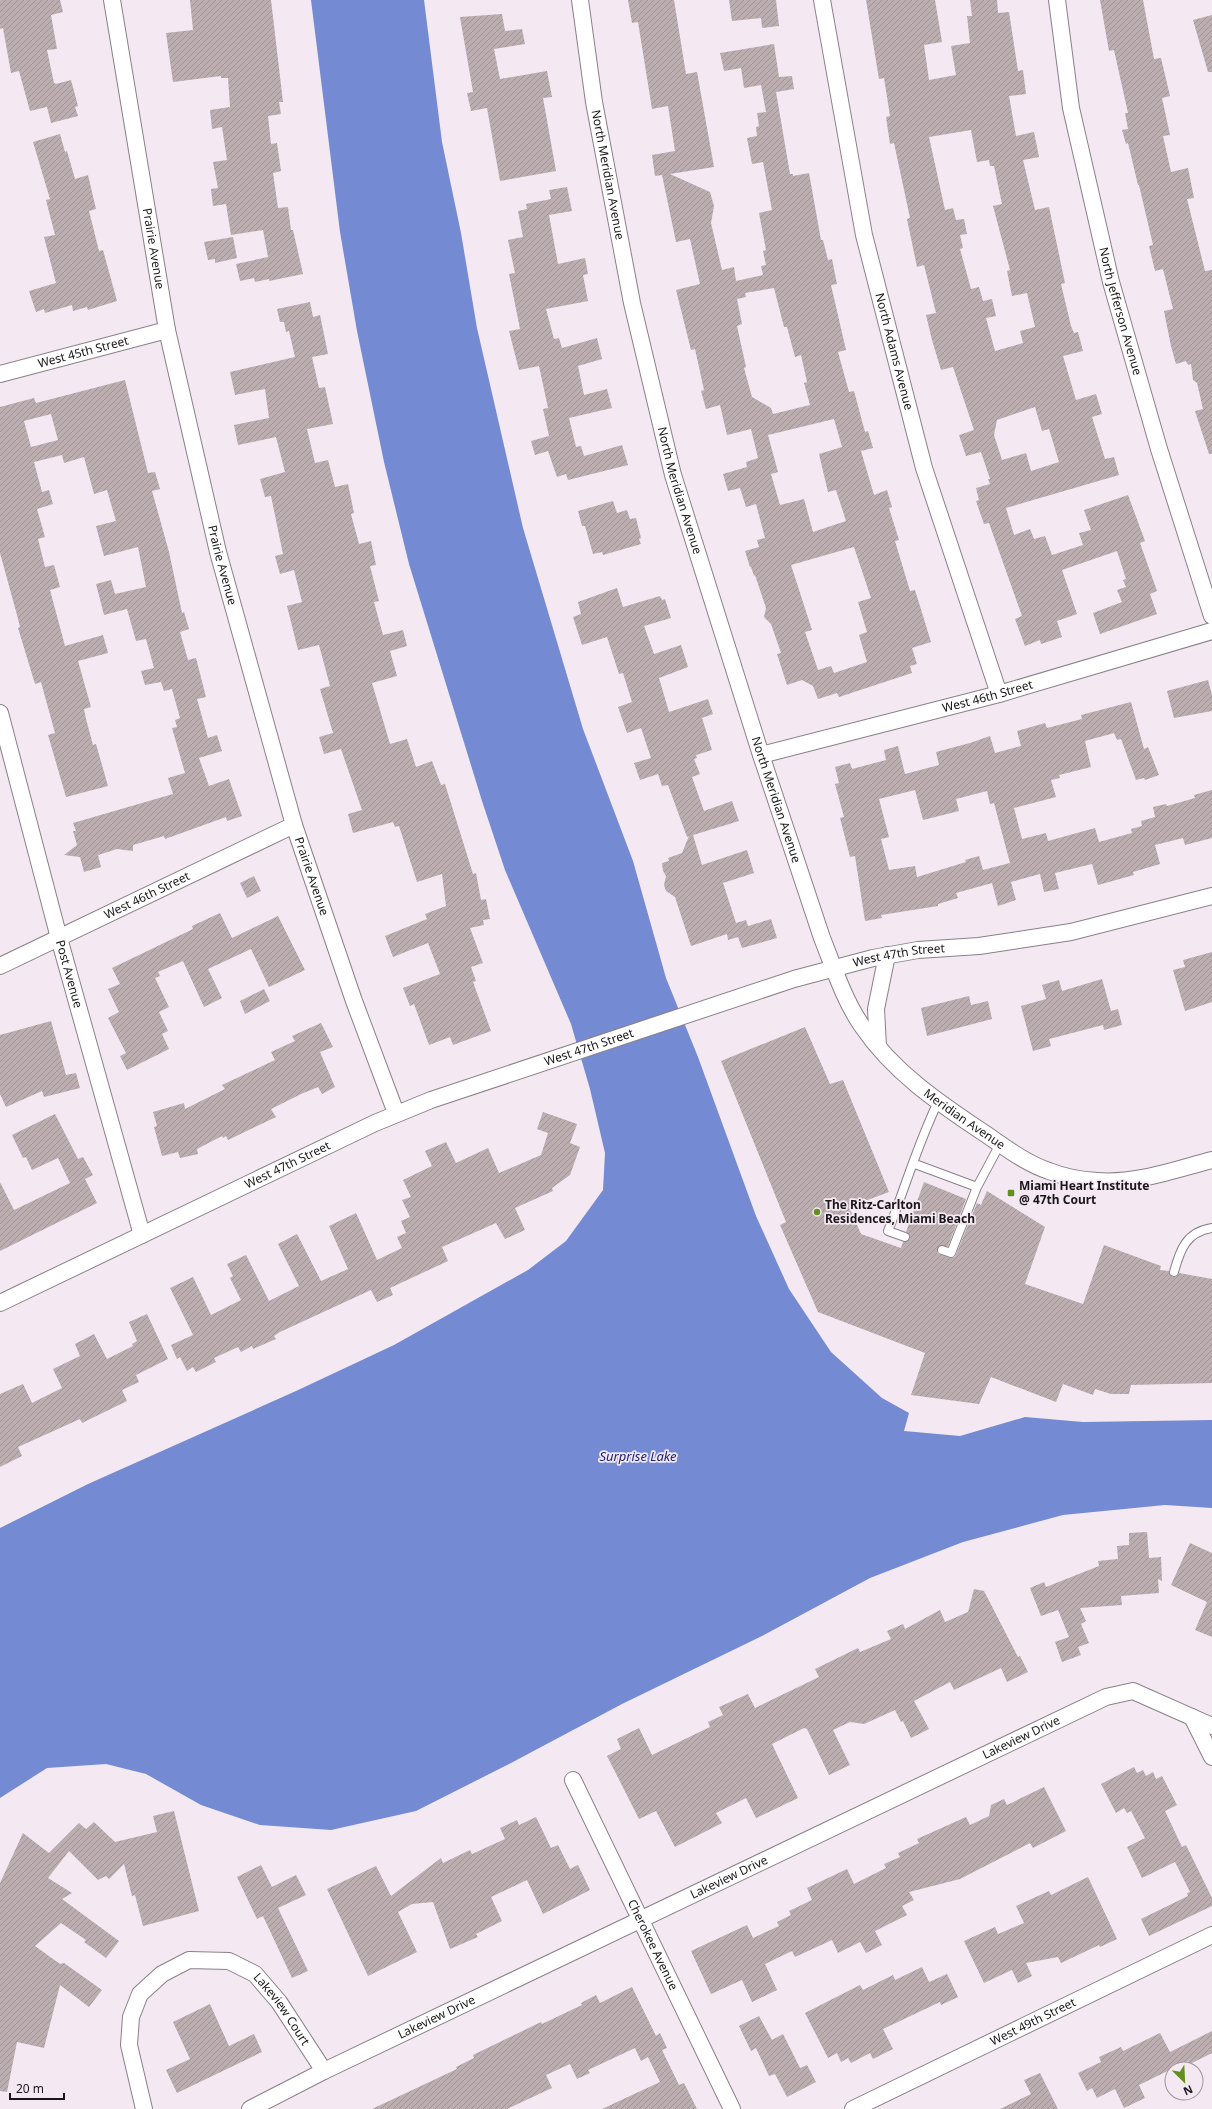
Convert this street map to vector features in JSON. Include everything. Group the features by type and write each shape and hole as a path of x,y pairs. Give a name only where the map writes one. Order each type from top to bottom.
{"street":[{"name":"Prairie Avenue","path":"112,0 167,330 220,559 294,825 354,1001 396,1113"},
{"name":"North Meridian Avenue","path":"580,0 594,102 632,303 671,468 761,756 833,968"},
{"name":"North Adams Avenue","path":"822,0 864,235 924,468 999,694"},
{"name":"North Jefferson Avenue","path":"1057,0 1071,108 1111,282 1159,449 1212,616"},
{"name":"West 45th Street","path":"0,374 167,330"},
{"name":"West 46th Street","path":"761,756 999,694 1212,631"},
{"name":"Post Avenue","path":"0,713 59,938 142,1235"},
{"name":"West 46th Street","path":"0,966 294,825"},
{"name":"West 47th Street","path":"0,1303 396,1113 569,1054 709,1007 833,968 931,948 979,946 1051,936 1095,927 1212,896"},
{"path":"878,1046 876,1009 887,956"},
{"name":"Meridian Avenue","path":"833,968 858,1019 878,1046 903,1074 938,1102 1034,1165 1063,1176 1096,1181 1122,1181 1146,1178 1212,1160"},
{"name":"Lakeview Drive","path":"250,2109 324,2071 1106,1697 1133,1692 1212,1726"},
{"path":"1192,1717 1212,1757"},
{"name":"Cherokee Avenue","path":"573,1780 732,2109"},
{"name":"West 49th Street","path":"853,2109 1212,1935"},
{"name":"Lakeview Court","path":"144,2109 129,2045 131,2017 140,1994 162,1974 189,1960 229,1961 255,1974 278,2002 324,2071"}],"lane":[{"path":"904,1237 888,1231 915,1164 925,1129 938,1102"},
{"path":"942,1250 951,1253 978,1187 1000,1144"},
{"path":"915,1164 978,1187"},
{"path":"1174,1272 1181,1249 1193,1236 1212,1228"}],"water":[{"name":"Surprise Lake","path":"311,0 424,0 442,142 461,233 477,328 523,528 583,729 633,861 666,978 698,1057 756,1216 789,1289 831,1352 882,1398 909,1413 904,1431 960,1436 1025,1417 1083,1422 1212,1420 1212,1508 1165,1505 1063,1515 963,1542 870,1578 762,1636 622,1704 416,1811 331,1830 260,1825 201,1805 146,1774 106,1764 47,1768 0,1798 0,1528 88,1484 296,1391 394,1345 528,1270 566,1241 603,1190 605,1153 590,1089 571,1024 505,870 482,801 409,564 384,462 357,331 340,232"}],"building":[{"path":"0,0 60,0 63,12 51,15 57,49 47,50 54,83 56,84 71,80 78,106 75,107 78,116 51,123 47,107 30,111 19,71 11,73 3,28 0,29"},
{"path":"190,0 271,0 283,102 279,102 281,114 268,116 271,144 277,143 281,171 273,173 278,208 288,207 291,230 293,230 303,274 269,281 269,279 255,282 254,278 240,281 236,264 268,257 263,230 231,235 226,204 213,206 211,189 218,188 213,162 227,160 222,127 212,129 210,110 230,107 228,78 221,78 221,76 173,82 166,33 193,30"},
{"path":"628,0 674,0 686,74 697,72 714,167 670,174 710,192 714,206 711,223 722,270 734,267 736,281 763,275 761,266 766,265 763,251 766,250 759,213 772,210 763,162 752,164 747,138 757,136 756,127 759,126 757,113 766,112 761,85 744,88 741,68 724,71 720,53 774,44 779,77 792,76 794,89 776,92 790,174 793,174 793,176 809,173 821,240 823,240 828,260 832,259 837,284 831,285 846,350 838,352 849,392 854,391 865,432 868,431 873,448 861,451 874,495 887,490 892,507 889,508 899,540 895,541 910,591 915,590 931,642 912,648 917,664 910,666 912,673 839,697 837,693 818,699 813,686 802,680 787,685 777,654 781,653 771,624 764,617 766,608 745,551 759,547 757,540 765,538 756,504 746,507 740,488 728,491 723,474 747,467 746,462 758,458 751,429 727,435 720,405 706,409 701,391 704,390 695,349 691,350 676,290 700,284 690,239 676,242 662,175 655,176 652,155 675,151 668,106 652,109 638,22 632,23","holes":["774,288 784,327 787,327 795,357 801,355 807,382 804,383 810,405 773,414 771,408 752,397 744,368 746,367 737,326 742,324 737,299 746,297 745,293","834,419 842,447 819,454 828,492 836,490 846,521 813,532 804,499 780,505 771,474 778,472 768,435","854,547 871,598 858,602 867,632 859,635 867,662 834,673 831,666 818,670 805,632 812,630 791,565"]},
{"path":"729,0 776,0 779,26 762,28 761,18 732,21"},
{"path":"866,0 935,0 942,42 924,45 929,80 956,75 951,46 970,43 967,16 972,16 970,0 997,0 998,13 1009,12 1018,71 1023,70 1026,94 1009,96 1016,136 1034,132 1039,157 1023,160 1035,210 1049,207 1065,283 1061,284 1071,326 1074,333 1078,332 1083,351 1063,356 1076,400 1096,394 1102,414 1092,417 1105,459 1114,457 1119,475 1006,508 1014,535 1030,529 1034,539 1045,536 1052,555 1083,545 1079,533 1091,530 1084,510 1128,495 1145,541 1140,543 1157,591 1150,594 1157,614 1100,634 1093,613 1122,602 1117,590 1126,587 1123,580 1126,579 1117,551 1062,570 1077,614 1057,621 1062,637 1041,644 1040,640 1025,646 1015,619 1022,616 989,523 984,524 976,501 979,500 976,488 990,484 988,479 990,479 981,452 966,456 959,435 974,430 953,367 941,370 932,340 926,315 936,313 924,265 917,267 907,219 910,218 894,143 890,144 886,117 890,116 884,78 879,79","holes":["971,130 977,162 989,160 990,166 994,166 1002,204 993,206 1010,270 1007,271 1012,296 1027,293 1035,327 1020,331 1023,343 995,351 986,318 996,316 992,299 983,301 979,287 971,289 960,249 963,248 960,235 967,234 964,219 956,220 953,208 945,210 929,137","1035,407 1042,431 1049,429 1059,462 1031,471 1026,453 1002,460 994,435 997,420"]},
{"path":"1100,0 1143,0 1154,59 1161,58 1170,96 1162,98 1170,135 1163,136 1171,172 1188,168 1194,198 1187,199 1205,271 1212,270 1212,454 1209,454 1195,411 1203,409 1197,383 1193,380 1191,364 1188,365 1186,361 1176,364 1171,346 1164,311 1173,309 1163,269 1155,271 1149,246 1153,245 1128,143 1126,144 1122,130 1128,129 1125,113 1128,113 1114,50 1109,51"},
{"path":"502,14 505,31 522,29 525,44 494,49 500,79 547,71 552,97 543,98 556,171 500,181 487,108 471,111 467,93 473,92 460,17"},
{"path":"1212,15 1212,72 1208,72 1193,20"},
{"path":"60,134 65,152 67,151 75,179 88,175 96,209 89,211 99,251 103,250 117,301 88,310 87,307 73,311 72,305 45,313 44,309 36,312 29,291 56,283 44,237 55,235 46,200 50,199 33,142"},
{"path":"567,187 572,211 549,215 558,264 585,258 588,274 583,275 588,301 546,309 554,339 559,338 562,348 597,338 602,359 578,366 584,395 607,389 612,408 569,418 576,447 581,446 584,456 622,445 628,465 568,480 566,474 557,477 548,451 535,455 531,441 549,436 543,409 548,408 539,366 519,370 509,331 520,329 509,274 515,273 508,240 523,237 518,211 527,209 526,204 551,199 549,190"},
{"path":"233,237 237,258 215,263 215,259 208,260 204,242"},
{"path":"310,302 313,317 320,315 328,354 312,357 319,388 325,387 333,424 307,429 315,463 328,460 335,487 348,484 354,513 351,514 359,544 371,541 376,565 370,566 379,601 374,602 383,635 403,630 407,646 390,651 397,676 372,683 390,744 407,739 416,767 432,761 441,785 445,784 473,874 476,873 481,900 486,899 490,919 483,920 484,925 470,928 483,963 471,967 476,981 473,982 491,1031 453,1045 450,1037 429,1045 414,1004 410,1006 403,988 440,974 428,943 393,957 385,936 427,919 425,914 446,906 442,874 417,882 399,826 395,827 393,822 353,833 348,814 362,810 341,749 324,754 319,737 333,733 320,689 330,686 319,645 298,650 287,606 302,602 294,570 280,574 275,556 283,554 271,496 265,497 260,479 285,472 276,437 238,445 234,425 269,418 265,389 235,395 230,372 295,357 289,331 286,332 284,322 280,322 277,309"},
{"path":"125,380 148,473 155,472 160,489 152,491 169,552 182,613 184,612 189,629 180,632 188,660 196,658 206,697 197,699 208,738 217,735 222,751 199,758 209,786 229,779 242,816 227,821 226,817 165,839 164,836 133,845 133,851 117,849 98,855 101,867 84,872 80,857 64,855 77,845 73,831 76,831 73,823 173,794 168,778 185,773 172,728 177,727 175,720 180,718 172,689 164,691 161,682 145,685 141,671 154,668 146,639 136,641 127,609 104,615 96,584 111,580 115,594 146,587 138,547 104,556 96,526 116,521 107,490 94,494 84,457 64,463 62,455 34,462 42,492 49,490 53,504 37,509 45,537 38,539 45,567 54,565 60,587 50,590 65,646 103,635 108,653 78,661 91,707 84,709 86,719 93,745 96,744 108,786 66,797 48,735 55,733 41,682 35,684 18,628 20,627 0,553 0,407 34,398 36,403","holes":["51,414 58,440 31,447 24,421"]},
{"path":"613,501 617,513 627,510 630,519 636,518 641,544 603,555 602,552 593,554 585,526 582,526 578,511"},
{"path":"617,588 623,607 660,596 662,600 665,599 671,618 644,626 654,654 681,645 688,667 659,678 669,712 708,699 713,714 702,718 712,750 696,755 697,758 694,759 700,774 692,777 704,811 732,801 739,821 693,835 702,865 747,850 754,873 723,883 736,923 746,920 748,926 771,919 777,938 742,948 738,937 728,940 727,934 691,946 675,897 666,891 664,885 666,876 663,871 662,863 669,861 668,858 682,853 689,836 687,837 668,785 662,786 658,774 640,780 634,763 651,758 641,728 627,733 618,707 632,702 623,673 619,674 607,637 582,645 573,617 581,614 578,602"},
{"path":"1208,680 1212,695 1212,711 1174,718 1167,691"},
{"path":"1131,702 1144,749 1148,747 1159,775 1145,780 1144,778 1136,780 1121,739 1117,740 1114,733 1085,741 1091,767 1059,775 1060,778 1051,780 1056,797 1014,808 1022,839 1046,833 1048,841 1095,828 1099,842 1132,833 1131,829 1142,826 1141,821 1155,817 1153,807 1166,804 1167,806 1195,798 1194,795 1212,790 1212,838 1185,845 1183,838 1155,845 1160,864 1133,872 1134,875 1098,885 1092,864 1055,873 1059,889 1044,892 1040,874 1011,882 1016,900 998,906 992,883 956,893 958,898 938,904 938,906 881,915 882,918 865,921 855,856 850,857 840,818 844,817 835,784 839,783 835,767 850,763 852,769 886,760 884,750 898,746 905,774 939,765 936,752 990,736 995,753 1021,746 1017,731 1045,723 1047,728 1082,719 1081,715","holes":["915,790 923,820 959,811 956,799 987,791 990,804 994,803 1010,863 983,870 979,856 965,860 966,862 917,877 915,866 889,870 881,839 889,837 879,799"]},
{"path":"254,876 261,891 247,898 240,883"},
{"path":"220,913 232,938 278,916 305,970 269,987 251,949 208,969 222,998 204,1007 183,961 158,972 160,976 155,978 169,1007 159,1012 168,1031 162,1034 169,1049 127,1070 120,1056 126,1053 108,1018 119,1012 108,989 120,984 112,968 193,929 192,926"},
{"path":"1212,952 1212,1002 1185,1011 1173,970 1185,967 1183,960"},
{"path":"1102,979 1111,1011 1118,1009 1122,1025 1104,1030 1103,1025 1049,1039 1051,1046 1033,1051 1021,1006 1046,999 1042,985 1059,980 1062,991"},
{"path":"264,989 270,1001 245,1014 240,1001"},
{"path":"969,996 971,1005 988,1001 992,1019 927,1036 921,1008"},
{"path":"51,1021 66,1075 76,1073 80,1088 44,1097 42,1091 6,1107 0,1094 0,1035"},
{"path":"321,1023 333,1047 320,1052 335,1087 322,1094 318,1087 301,1094 271,1109 276,1117 228,1140 226,1136 223,1138 222,1136 197,1149 198,1154 180,1158 178,1152 162,1156 154,1127 157,1126 153,1112 184,1103 185,1109 225,1089 222,1085 275,1060 271,1052 295,1041 292,1036"},
{"name":"The Ritz-Carlton Residences, Miami Beach","path":"805,1027 830,1084 843,1080 889,1192 849,1207 861,1234 901,1248 903,1242 910,1239 910,1236 906,1232 924,1182 966,1199 948,1246 939,1246 937,1251 938,1254 950,1258 955,1257 977,1203 981,1205 987,1191 1045,1227 1025,1284 1083,1304 1104,1245 1161,1266 1160,1270 1169,1271 1172,1277 1176,1277 1179,1273 1212,1279 1212,1383 1131,1385 1129,1394 1111,1394 1095,1389 1093,1395 1063,1384 1056,1402 991,1377 979,1404 911,1395 925,1353 818,1312 780,1225 786,1222 721,1061"},
{"path":"543,1112 577,1124 570,1143 580,1147 570,1175 552,1188 553,1191 515,1208 525,1230 505,1239 496,1223 442,1247 448,1261 390,1288 393,1295 377,1302 371,1290 280,1332 274,1336 276,1339 253,1349 252,1346 241,1352 238,1347 214,1358 216,1362 196,1372 193,1367 187,1371 180,1357 177,1359 171,1345 193,1335 170,1288 193,1277 211,1315 241,1300 230,1278 233,1276 227,1264 246,1255 269,1301 299,1286 278,1244 297,1234 321,1281 348,1269 329,1226 356,1213 377,1260 402,1248 397,1237 406,1233 401,1221 410,1217 402,1200 411,1197 403,1180 432,1166 425,1151 446,1142 456,1163 488,1148 499,1173 541,1155 548,1133 537,1129"},
{"path":"55,1114 78,1159 83,1157 93,1175 85,1179 97,1203 0,1251 0,1182 14,1210 70,1183 58,1158 32,1170 26,1157 23,1158 12,1135"},
{"path":"147,1314 168,1359 136,1375 139,1382 122,1390 127,1401 82,1423 80,1419 18,1447 22,1456 0,1467 0,1394 23,1384 32,1403 62,1388 53,1369 80,1356 75,1344 94,1334 107,1359 133,1346 132,1344 137,1341 129,1322"},
{"path":"1147,1532 1149,1558 1161,1557 1162,1581 1158,1579 1159,1593 1121,1596 1122,1605 1080,1608 1086,1621 1081,1624 1089,1643 1078,1647 1081,1655 1062,1662 1055,1642 1069,1637 1058,1610 1041,1616 1030,1588 1044,1582 1046,1587 1099,1566 1098,1561 1118,1559 1117,1546 1129,1545 1129,1533"},
{"path":"1190,1543 1212,1553 1212,1637 1195,1630 1207,1602 1171,1585"},
{"path":"974,1589 984,1591 1018,1657 1020,1656 1028,1672 1007,1682 1001,1668 954,1690 950,1682 914,1701 929,1729 911,1738 903,1721 901,1722 895,1710 864,1724 850,1722 833,1730 850,1765 829,1775 807,1729 804,1728 772,1744 798,1798 756,1818 746,1798 716,1813 722,1823 675,1847 656,1811 639,1819 607,1756 621,1749 617,1739 639,1728 652,1755 710,1727 708,1722 723,1715 719,1707 748,1694 755,1708 819,1677 815,1669 858,1648 860,1652 891,1639 887,1631 903,1624 905,1629 940,1610 945,1622 968,1612"},
{"path":"1134,1767 1137,1773 1143,1770 1146,1776 1153,1772 1156,1779 1162,1776 1177,1805 1165,1811 1182,1847 1186,1845 1212,1898 1212,1906 1149,1936 1141,1919 1188,1896 1187,1893 1190,1892 1175,1862 1142,1878 1127,1847 1145,1838 1131,1811 1127,1813 1124,1808 1116,1813 1101,1784"},
{"path":"1044,1787 1066,1831 1033,1848 1030,1843 960,1879 909,1892 914,1900 902,1906 907,1915 875,1931 882,1945 866,1953 860,1942 838,1953 832,1940 795,1957 792,1951 765,1964 777,1990 752,2002 742,1980 711,1994 691,1951 747,1925 753,1938 779,1926 777,1922 791,1915 789,1911 812,1900 807,1888 847,1869 854,1884 886,1868 884,1864 900,1857 898,1853 919,1843 917,1839 966,1817 970,1825 989,1816 991,1805 1004,1799 1007,1805"},
{"path":"174,1811 199,1911 143,1926 135,1895 132,1896 124,1864 109,1879 106,1876 98,1880 69,1851 48,1878 72,1893 62,1899 119,1941 106,1958 84,1942 86,1940 61,1923 35,1946 60,1964 64,1963 102,1990 89,2007 60,1985 44,2048 17,2042 7,2092 0,2091 0,1883 23,1833 49,1853 79,1823 86,1829 94,1822 115,1842 157,1832 153,1816"},
{"path":"536,1817 551,1848 558,1845 570,1869 578,1865 590,1890 543,1914 527,1880 491,1897 502,1921 476,1934 478,1937 450,1949 433,1902 412,1904 398,1912 417,1952 368,1976 327,1889 376,1866 391,1896 441,1858 443,1863 470,1850 472,1854 505,1839 500,1828 517,1820 519,1825"},
{"path":"261,1865 272,1887 296,1875 306,1895 278,1908 308,1971 292,1978 263,1916 257,1919 237,1877"},
{"path":"1088,1877 1117,1939 1100,1947 1099,1945 1061,1963 1058,1957 1026,1963 1032,1976 1018,1983 1012,1970 984,1983 964,1941 995,1927 998,1934 1024,1923 1016,1906 1049,1891 1051,1895"},
{"path":"922,1967 929,1982 947,1974 958,1997 941,2005 940,2002 883,2029 893,2049 873,2059 870,2053 851,2063 848,2058 841,2062 837,2053 828,2058 805,2013 860,1985 863,1990 893,1975 895,1980"},
{"path":"632,1987 656,2036 660,2033 667,2048 662,2050 679,2085 684,2083 697,2109 602,2109 660,2082 648,2057 641,2061 635,2048 588,2070 590,2073 577,2079 570,2064 546,2075 552,2088 507,2109 372,2109 457,2069 456,2067 474,2058 473,2055 541,2022 542,2024 582,2005 581,2003 596,1995 600,2003"},
{"path":"210,2004 229,2046 254,2034 262,2052 177,2093 166,2070 190,2059 173,2022"},
{"path":"759,2016 772,2040 783,2034 800,2068 807,2065 816,2082 787,2097 775,2074 769,2076 756,2048 751,2051 739,2026"},
{"path":"1212,2031 1212,2053 1196,2061 1164,2061 1164,2073 1139,2085 1145,2098 1124,2108 1115,2089 1097,2098 1092,2088 1087,2091 1078,2073 1101,2062 1099,2057 1121,2047 1123,2051 1160,2033 1170,2052"},
{"path":"1040,2073 1058,2109 1000,2109 1031,2094 1024,2080"}],"place":[{"name":"Miami Heart Institute @ 47th Court","path":"1011,1193"},
{"name":"The Ritz-Carlton Residences, Miami Beach","path":"817,1212"}]}
